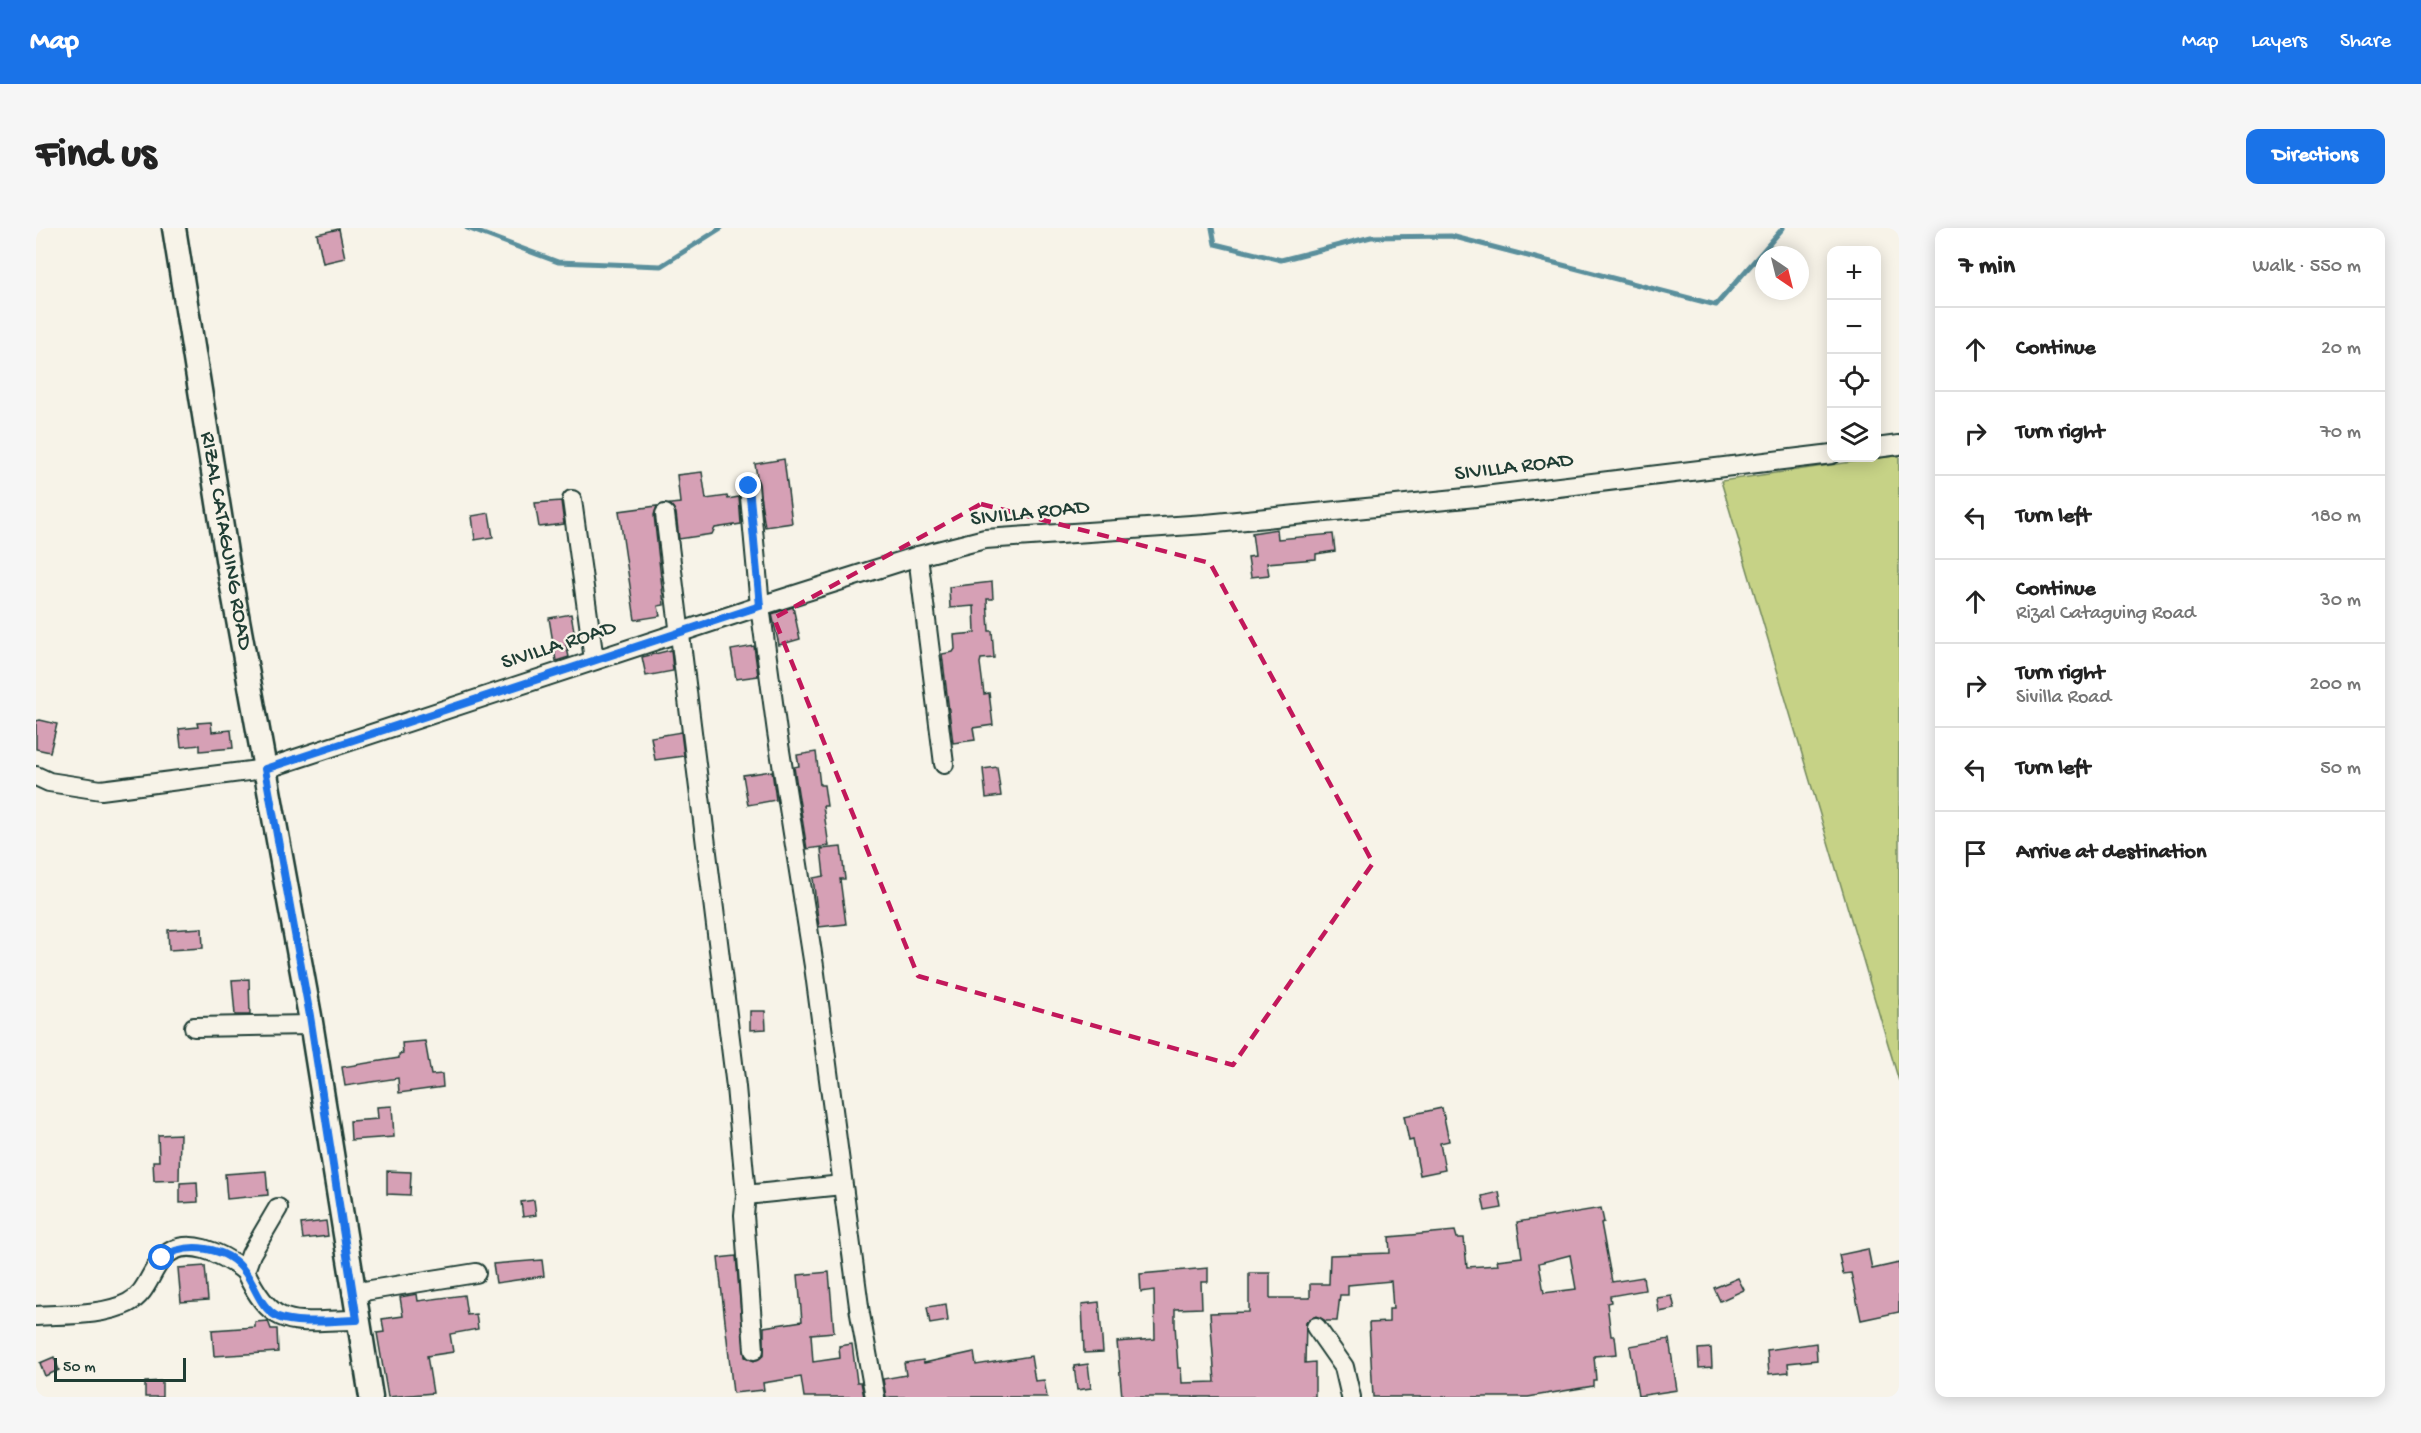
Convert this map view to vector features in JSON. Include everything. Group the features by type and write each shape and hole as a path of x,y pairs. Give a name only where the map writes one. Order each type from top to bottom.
{"street":[{"name":"RIZAL CATAGUING ROAD","path":"174,228 228,564 312,1025 352,1293 371,1397"},
{"path":"1881,447 1899,445"},
{"name":"SIVILLA ROAD","path":"36,776 60,784 100,790 265,769 918,556 1004,536 1217,523 1452,500 1827,454"},
{"path":"749,486 760,606 814,966 842,1185 875,1397"},
{"path":"572,500 594,660"},
{"path":"664,514 681,632 736,1087 746,1195 744,1215 754,1350"},
{"path":"918,556 944,764"},
{"path":"194,1027 312,1025"},
{"path":"746,1195 842,1185"},
{"path":"245,1271 251,1254 278,1208"},
{"path":"36,1316 126,1305 139,1297 162,1258 180,1248 211,1250 245,1271 255,1292 268,1309 280,1318 357,1320"},
{"path":"352,1293 476,1274"},
{"path":"1316,1327 1344,1367 1351,1397"}],"highlighted area":[{"path":"981,504 1210,563 1373,863 1233,1065 918,976 774,618"}],"green space":[{"path":"1899,455 1899,1081 1721,481 1851,462 1881,462 1881,458"}],"building":[{"path":"339,229 345,258 323,263 317,234"},
{"path":"784,459 792,523 765,527 755,464"},
{"path":"702,472 706,499 739,497 741,524 715,528 712,534 679,539 676,513 670,504 680,503 677,475"},
{"path":"561,501 564,524 539,527 535,503"},
{"path":"657,506 654,515 664,605 658,606 660,616 635,620 619,511"},
{"path":"489,513 493,537 475,540 472,516"},
{"path":"1277,529 1278,539 1333,534 1335,551 1316,554 1316,559 1267,563 1269,575 1251,577 1248,557 1255,556 1252,533"},
{"path":"992,582 993,599 987,599 994,658 981,659 980,663 984,694 989,693 993,725 973,728 975,740 953,743 942,654 953,652 955,649 954,635 975,633 974,606 950,608 949,587"},
{"path":"793,607 800,639 779,645 772,614"},
{"path":"571,614 576,642 566,644 569,657 556,661 549,618"},
{"path":"754,646 758,676 736,679 731,650"},
{"path":"671,650 673,671 646,676 642,657"},
{"path":"36,721 57,724 50,752 36,749"},
{"path":"211,722 212,732 231,730 233,748 200,751 200,745 181,747 179,729 198,727 197,723"},
{"path":"681,732 684,756 655,760 651,737"},
{"path":"816,752 820,785 824,785 827,806 823,806 829,846 807,849 794,767 799,766 797,755"},
{"path":"997,767 1001,796 986,798 983,769"},
{"path":"772,771 776,800 748,805 743,775"},
{"path":"841,847 845,879 840,879 846,924 819,927 813,878 824,876 821,849"},
{"path":"202,928 203,948 169,950 168,930"},
{"path":"249,979 250,1015 235,1015 232,980"},
{"path":"750,1011 765,1011 766,1029 750,1030"},
{"path":"425,1041 431,1075 442,1074 443,1087 399,1093 398,1078 345,1086 342,1067 399,1058 399,1054 403,1053 402,1043"},
{"path":"392,1106 394,1137 351,1140 350,1121 378,1119 377,1107"},
{"path":"1442,1108 1449,1141 1440,1143 1445,1170 1420,1175 1413,1140 1409,1141 1404,1116"},
{"path":"180,1134 179,1180 154,1181 153,1161 159,1161 158,1135"},
{"path":"266,1171 268,1195 227,1199 225,1174"},
{"path":"387,1171 411,1172 410,1195 387,1194"},
{"path":"197,1182 198,1202 180,1203 180,1183"},
{"path":"1499,1192 1502,1208 1485,1211 1482,1196"},
{"path":"534,1200 536,1215 523,1217 521,1202"},
{"path":"1601,1208 1604,1222 1601,1223 1612,1282 1643,1277 1645,1290 1610,1296 1611,1302 1607,1303 1611,1336 1615,1336 1617,1354 1594,1356 1596,1380 1593,1380 1593,1386 1528,1397 1373,1397 1369,1323 1389,1322 1389,1309 1393,1309 1391,1281 1348,1285 1348,1295 1340,1295 1337,1321 1326,1321 1316,1316 1306,1322 1305,1363 1315,1362 1315,1397 1122,1397 1117,1342 1155,1339 1154,1290 1141,1292 1140,1274 1208,1268 1208,1282 1201,1282 1202,1308 1175,1309 1175,1325 1178,1368 1181,1368 1182,1383 1215,1382 1210,1313 1249,1312 1249,1273 1270,1273 1270,1298 1310,1298 1310,1284 1329,1284 1330,1255 1390,1253 1389,1237 1455,1231 1457,1238 1464,1238 1467,1267 1498,1265 1497,1260 1522,1257 1517,1222","holes":["1570,1255 1576,1289 1544,1293 1539,1263"]},
{"path":"326,1221 328,1236 303,1239 301,1224"},
{"path":"1868,1249 1872,1269 1899,1263 1899,1312 1861,1320 1851,1273 1843,1274 1839,1255"},
{"path":"736,1256 745,1357 754,1361 764,1355 764,1327 802,1321 798,1275 829,1272 834,1332 811,1334 813,1362 840,1358 839,1346 852,1344 857,1382 861,1382 864,1397 804,1397 801,1377 763,1383 764,1390 733,1393 718,1258"},
{"path":"542,1260 544,1276 496,1283 493,1264"},
{"path":"205,1266 208,1300 181,1302 178,1268"},
{"path":"1738,1278 1744,1290 1720,1301 1714,1288"},
{"path":"417,1294 418,1301 464,1295 467,1315 476,1314 478,1329 450,1334 453,1352 427,1356 433,1393 388,1397 377,1333 384,1332 382,1319 403,1316 400,1297"},
{"path":"1672,1296 1675,1309 1659,1312 1657,1298"},
{"path":"1099,1302 1103,1352 1084,1353 1082,1304"},
{"path":"946,1304 948,1321 930,1324 927,1307"},
{"path":"268,1321 271,1329 277,1329 278,1352 214,1356 212,1330 255,1327 255,1322"},
{"path":"1669,1339 1677,1390 1638,1396 1630,1346"},
{"path":"1816,1343 1817,1360 1788,1363 1789,1372 1769,1374 1767,1350"},
{"path":"1711,1348 1712,1367 1699,1368 1698,1349"},
{"path":"974,1352 976,1365 1031,1356 1035,1381 1044,1380 1047,1397 886,1397 883,1379 906,1375 904,1363 923,1360 924,1363"},
{"path":"54,1357 59,1370 45,1376 40,1363"},
{"path":"1088,1364 1091,1388 1077,1390 1074,1366"},
{"path":"162,1381 162,1397 145,1397 145,1382"}],"waterway":[{"path":"467,228 558,262 661,266 721,228"},
{"path":"1212,228 1215,244 1281,260 1371,237 1451,236 1716,305 1783,228"}],"route":[{"path":"162,1258 180,1248 211,1250 227,1257 245,1271 255,1292 268,1309 280,1318 357,1320 310,1016 265,769 760,606 749,486"}]}
